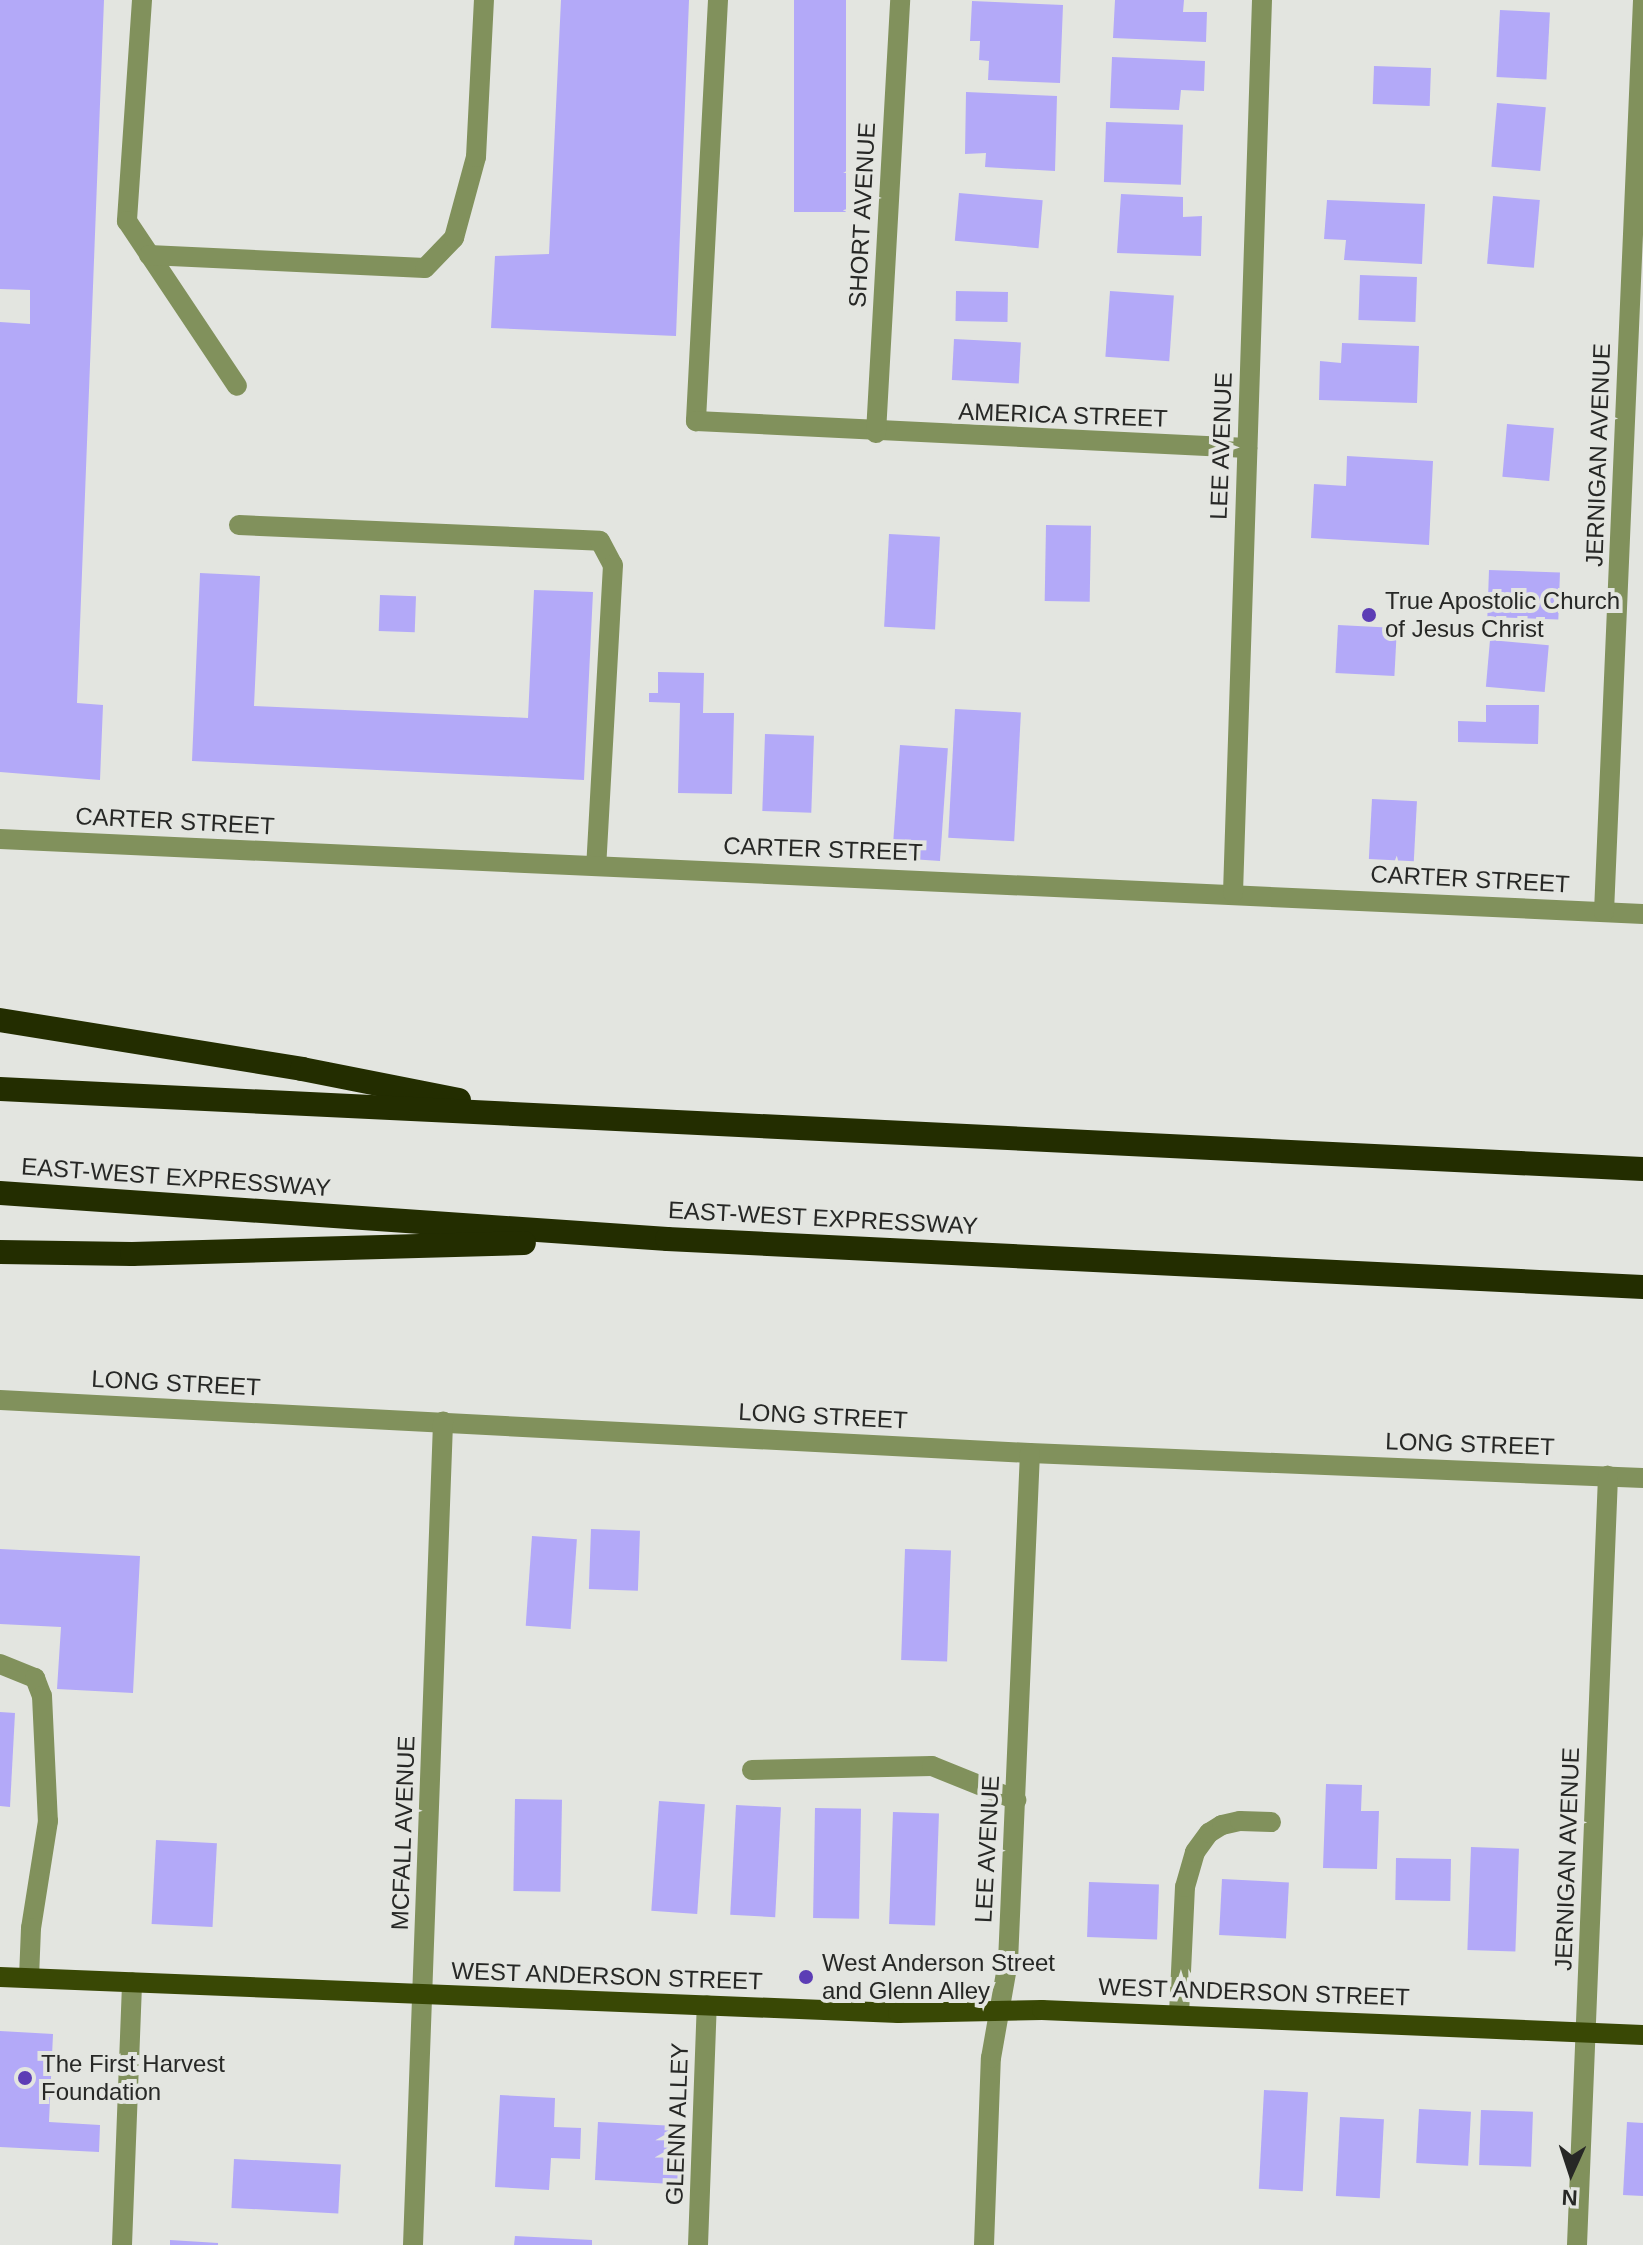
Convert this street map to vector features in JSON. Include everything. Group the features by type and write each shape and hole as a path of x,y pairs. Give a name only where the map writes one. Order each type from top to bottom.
{"highway":[{"path":"0,1020 302,1069 544,1116"},
{"path":"0,1089 544,1116 826,1126 1643,1169"},
{"name":"EAST-WEST EXPRESSWAY","path":"0,1193 667,1239 1643,1287"},
{"path":"0,1252 132,1254 667,1239"}],"main road":[{"name":"WEST ANDERSON STREET","path":"0,1977 898,2013 1000,2010 1179,2014 1643,2035"}],"street":[{"path":"142,0 127,221 237,386"},
{"path":"149,255 425,268 454,238 476,157 484,0"},
{"name":"AMERICA STREET","path":"718,0 696,421 876,433 1247,448"},
{"name":"SHORT AVENUE","path":"876,433 900,0"},
{"name":"LEE AVENUE","path":"1233,893 1262,0"},
{"name":"JERNIGAN AVENUE","path":"1604,912 1643,0"},
{"path":"239,525 600,541 613,565 596,865"},
{"name":"CARTER STREET","path":"0,839 1643,914"},
{"name":"LONG STREET","path":"0,1400 1030,1453 1643,1478"},
{"name":"MCFALL AVENUE","path":"413,2245 443,1422"},
{"name":"LEE AVENUE","path":"984,2245 991,2058 1008,1962 1030,1453"},
{"name":"JERNIGAN AVENUE","path":"1577,2245 1608,1476"},
{"path":"0,1664 35,1678 42,1696 48,1821 31,1928 29,1978"},
{"path":"752,1770 932,1766 1016,1800"},
{"path":"1179,2014 1185,1887 1195,1852 1209,1833 1222,1825 1240,1821 1271,1822"},
{"path":"122,2245 132,1982"},
{"name":"GLENN ALLEY","path":"698,2245 707,2005"}],"building":[{"path":"0,0 104,0 77,703 103,705 100,780 0,772 0,322 30,324 30,290 0,289"},
{"path":"561,0 689,0 676,336 491,328 495,256 549,254"},
{"path":"794,0 846,0 846,212 794,212"},
{"path":"1115,0 1184,0 1183,12 1207,12 1206,42 1113,38"},
{"path":"972,1 1063,5 1060,83 988,80 989,61 979,60 980,41 970,41"},
{"path":"1500,10 1550,13 1546,80 1496,77"},
{"path":"1112,57 1205,61 1204,91 1181,90 1179,110 1110,108"},
{"path":"1374,66 1431,68 1430,106 1373,104"},
{"path":"966,92 1057,96 1055,171 985,167 986,153 965,154"},
{"path":"1497,103 1546,107 1540,171 1491,167"},
{"path":"1106,122 1183,125 1181,185 1104,182"},
{"path":"959,193 1043,200 1038,248 955,241"},
{"path":"1121,194 1183,197 1183,217 1202,216 1201,256 1117,253"},
{"path":"1493,196 1540,200 1534,268 1487,264"},
{"path":"1327,200 1425,204 1422,264 1344,260 1346,240 1324,239"},
{"path":"1360,275 1417,277 1415,322 1358,320"},
{"path":"956,291 1008,292 1007,322 955,321"},
{"path":"1110,291 1174,295 1169,361 1105,357"},
{"path":"954,339 1021,343 1019,383 952,380"},
{"path":"1342,343 1419,346 1417,403 1319,400 1320,361 1341,363"},
{"path":"1507,424 1554,428 1549,481 1502,477"},
{"path":"1347,456 1433,461 1429,545 1311,538 1314,484 1346,486"},
{"path":"1046,525 1091,526 1090,602 1045,601"},
{"path":"889,534 940,537 935,630 884,627"},
{"path":"1489,570 1560,572 1558,619 1487,617"},
{"path":"200,573 260,576 254,706 528,718 534,590 593,592 584,780 192,761"},
{"path":"380,595 416,596 415,632 379,631"},
{"path":"1338,625 1397,628 1394,676 1335,673"},
{"path":"1490,640 1549,645 1545,692 1486,687"},
{"path":"658,672 704,673 703,713 734,713 732,794 678,793 680,703 649,702 649,693 658,693"},
{"path":"1486,705 1539,705 1538,744 1458,742 1458,721 1486,722"},
{"path":"955,709 1021,712 1014,841 948,838"},
{"path":"765,734 814,736 811,813 762,811"},
{"path":"900,745 948,748 940,861 892,858"},
{"path":"1372,799 1417,801 1414,861 1369,859"},
{"path":"591,1529 640,1531 638,1591 589,1589"},
{"path":"532,1536 577,1539 571,1629 526,1626"},
{"path":"0,1549 140,1556 133,1693 57,1689 61,1627 0,1624"},
{"path":"905,1549 951,1551 947,1662 901,1660"},
{"path":"0,1712 15,1713 10,1807 0,1806"},
{"path":"1326,1784 1362,1785 1361,1811 1379,1811 1377,1869 1323,1868"},
{"path":"515,1799 562,1800 560,1892 513,1891"},
{"path":"659,1801 705,1804 697,1914 651,1911"},
{"path":"736,1805 781,1807 775,1917 730,1915"},
{"path":"815,1808 861,1809 859,1919 813,1918"},
{"path":"893,1812 939,1814 935,1926 889,1924"},
{"path":"156,1840 217,1843 213,1927 152,1924"},
{"path":"1471,1847 1519,1849 1515,1952 1467,1950"},
{"path":"1396,1858 1451,1859 1450,1901 1395,1900"},
{"path":"1222,1879 1289,1883 1286,1938 1219,1935"},
{"path":"1089,1882 1159,1884 1157,1939 1087,1937"},
{"name":"The First Harvest Foundation","path":"0,2031 53,2034 49,2122 100,2125 99,2152 0,2147"},
{"path":"1264,2090 1308,2092 1303,2191 1259,2189"},
{"path":"500,2095 555,2098 554,2127 581,2128 580,2159 551,2158 549,2190 495,2187"},
{"path":"1419,2109 1471,2112 1468,2166 1416,2163"},
{"path":"1481,2110 1533,2112 1531,2167 1479,2165"},
{"path":"1340,2117 1384,2119 1380,2198 1336,2196"},
{"path":"598,2122 681,2126 678,2184 595,2180"},
{"path":"1627,2122 1643,2123 1643,2196 1623,2195"},
{"path":"234,2159 341,2165 338,2214 231,2208"},
{"path":"515,2236 592,2240 592,2245 514,2245"},
{"path":"170,2240 218,2243 218,2245 170,2245"}],"place":[{"name":"True Apostolic Church of Jesus Christ","path":"1369,615"},
{"name":"West Anderson Street and Glenn Alley","path":"806,1977"},
{"name":"The First Harvest Foundation","path":"25,2078"}]}
